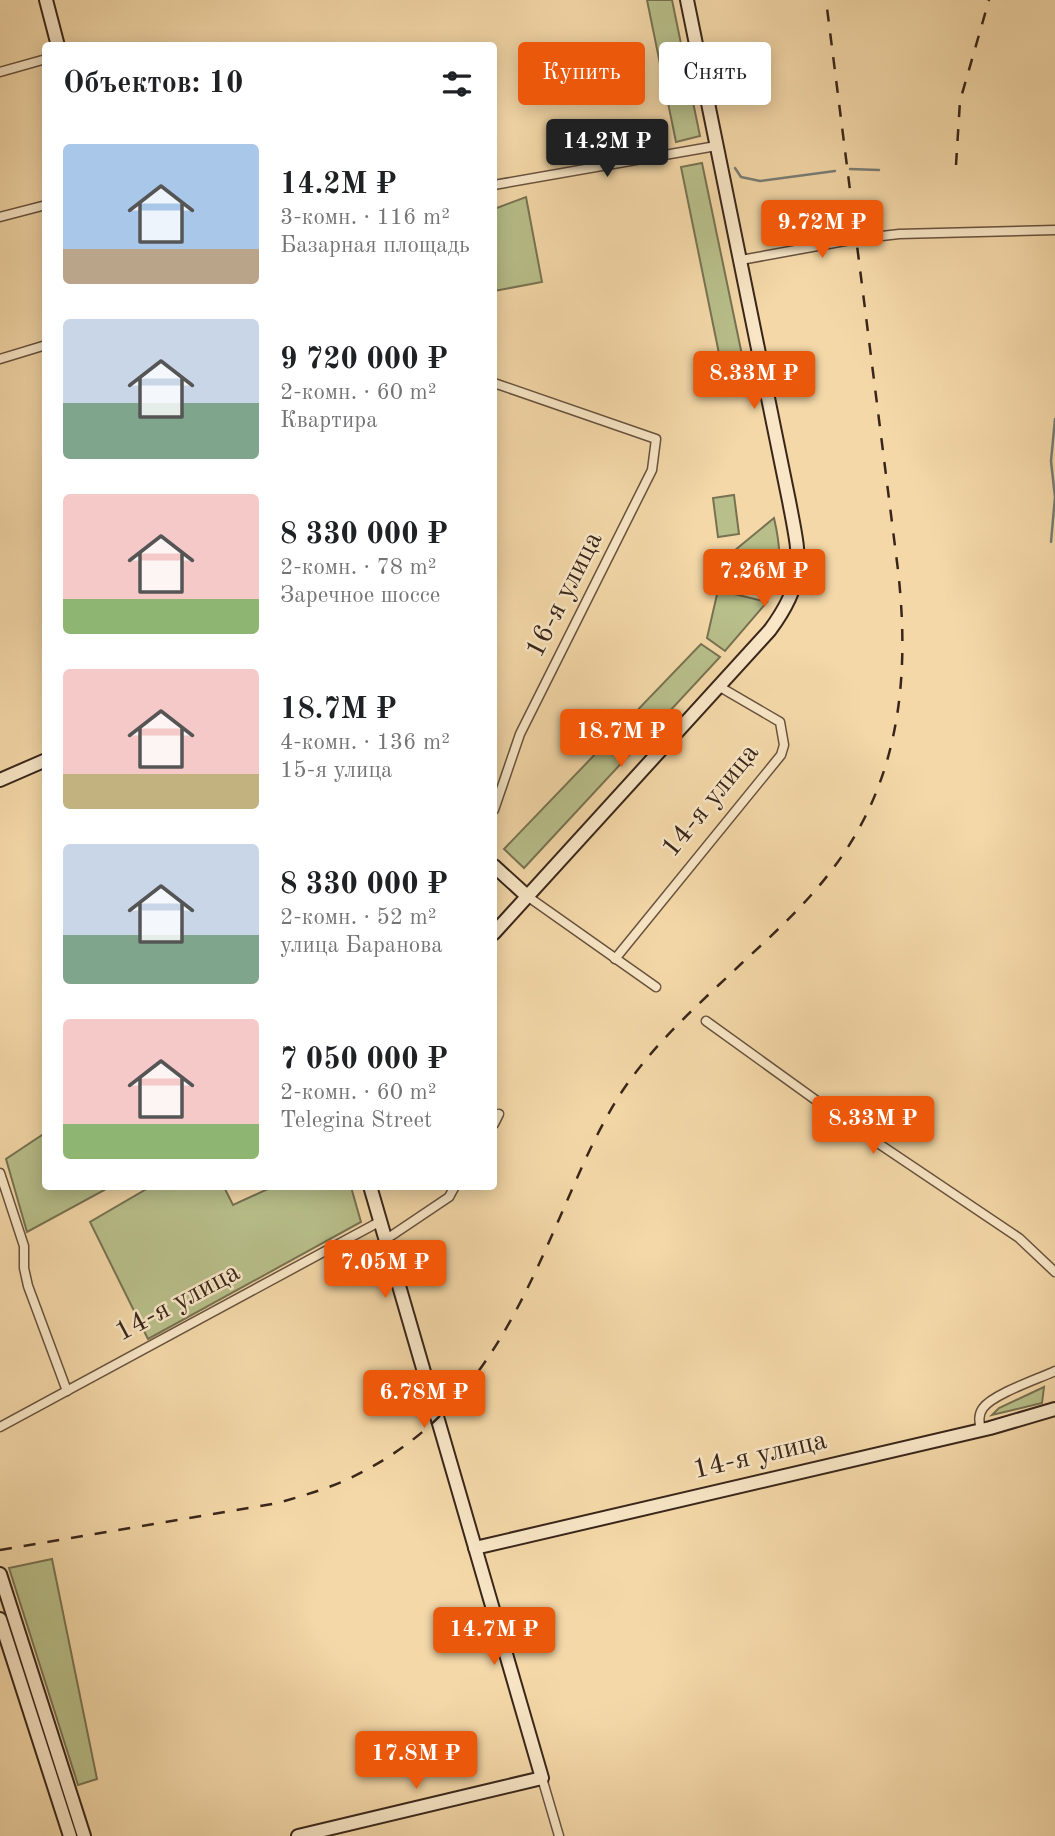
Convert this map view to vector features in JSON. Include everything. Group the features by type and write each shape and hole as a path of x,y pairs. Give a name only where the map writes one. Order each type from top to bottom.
{"main road":[{"path":"46,0 57,42"},
{"path":"497,930 769,630 793,595 797,578 799,556 687,0"},
{"path":"0,780 42,762"},
{"path":"497,869 527,896"},
{"path":"299,1836 542,1778 371,1190"},
{"name":"14-я улица","path":"475,1548 986,1429 1055,1409"},
{"path":"986,1429 1055,1418"},
{"path":"0,1574 84,1836"},
{"path":"0,1619 70,1836"}],"street":[{"path":"0,72 42,60"},
{"path":"497,184 716,146"},
{"path":"0,217 42,206"},
{"path":"741,260 899,234 1055,230"},
{"path":"0,359 42,346"},
{"name":"16-я улица","path":"497,385 656,439 652,470 520,734 497,801"},
{"name":"14-я улица","path":"615,959 781,755 784,745 780,722 720,687"},
{"path":"527,896 656,987"},
{"path":"706,1021 842,1119 1019,1238 1055,1272"},
{"path":"497,1118 499,1114"},
{"path":"0,1173 24,1246 24,1268 28,1286 68,1391"},
{"path":"385,1240 449,1198 453,1190"},
{"name":"14-я улица","path":"0,1427 379,1222"},
{"path":"986,1429 980,1414 992,1399 1055,1371"},
{"path":"542,1778 559,1836"}],"green space":[{"path":"647,0 672,0 681,42 659,42 659,59"},
{"path":"668,105 694,105 700,136 676,142"},
{"path":"702,163 747,379 725,383 681,167"},
{"path":"526,197 542,282 497,290 497,208"},
{"path":"734,495 739,534 718,537 713,498"},
{"path":"774,518 779,556 778,575 772,594 721,582 723,560"},
{"path":"718,590 767,602 725,651 707,638"},
{"path":"701,644 720,657 524,868 504,849"},
{"path":"42,1135 42,1190 104,1190 27,1232 6,1159"},
{"path":"145,1190 226,1190 233,1205 266,1190 352,1190 361,1222 148,1339 90,1222"},
{"path":"1044,1387 1042,1403 992,1415 999,1408"},
{"path":"52,1559 97,1779 78,1785 9,1568"}],"waterway":[{"path":"735,168 741,177 760,181 835,171"},
{"path":"850,169 879,170"},
{"path":"1051,542 1055,497 1051,461 1055,419"}],"railway":[{"path":"0,1550 278,1503 346,1480 386,1458 421,1433 450,1405 499,1341 538,1266 594,1142 621,1093 648,1057 678,1025 811,895 835,866 865,818 890,750 897,715 901,679 901,607 826,0"},
{"path":"956,165 960,101 989,0"}]}
